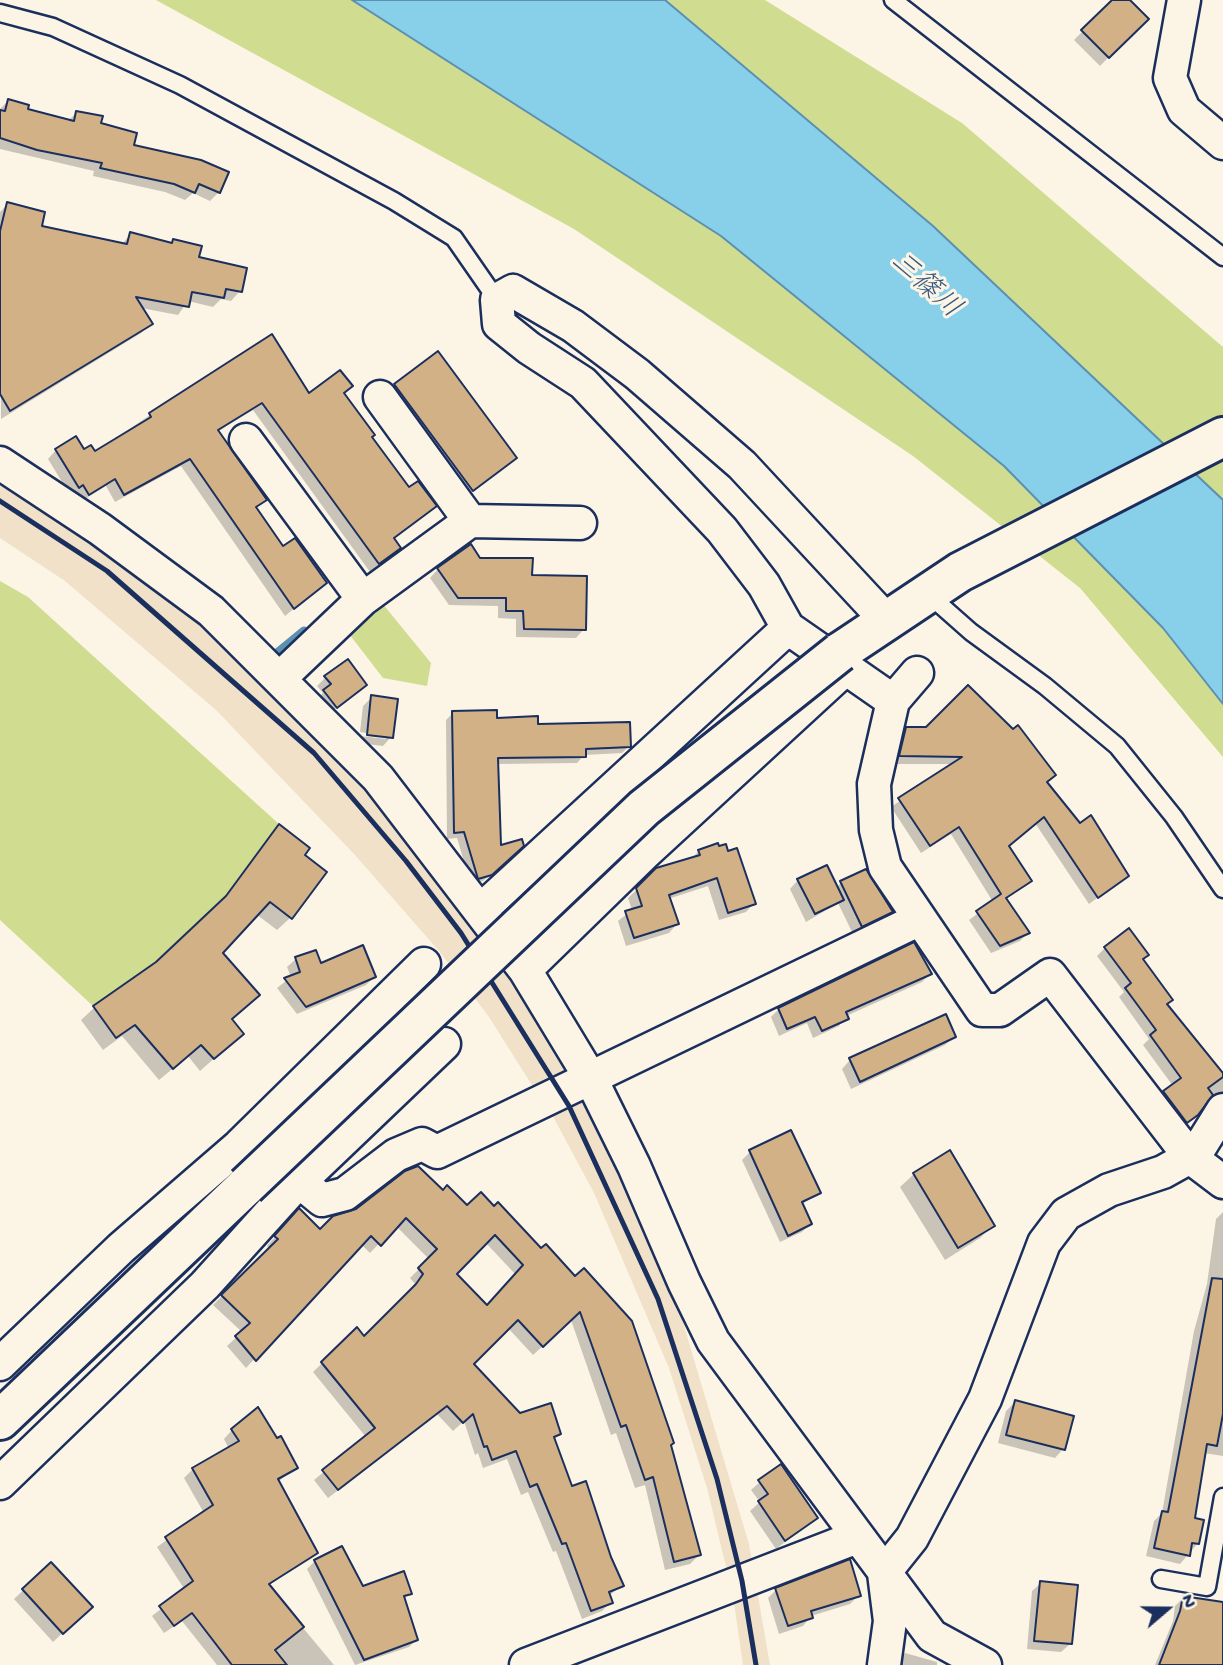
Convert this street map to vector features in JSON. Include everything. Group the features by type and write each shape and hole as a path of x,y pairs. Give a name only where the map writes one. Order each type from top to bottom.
{"street":[{"path":"1184,0 1170,78 1184,110 1223,143"},
{"path":"886,620 742,465 637,374 573,326 513,291 497,300 499,324 583,383 722,530 764,585 788,628 842,661 893,701"},
{"path":"380,397 470,521"},
{"path":"524,970 886,620 960,572 1223,436"},
{"path":"246,440 363,599"},
{"path":"0,463 100,529 211,611 378,778 524,970 590,1079 634,1166 713,1341 932,1636 985,1665"},
{"path":"279,679 363,599 470,521 580,523"},
{"path":"481,911 788,628"},
{"path":"0,1420 644,808 842,661"},
{"path":"917,673 893,701 874,785 876,830 885,867 982,1010 1000,1010 1050,975 1190,1157 1223,1182"},
{"path":"300,1182 322,1200 345,1194 396,1155 422,1144 437,1152 920,919"},
{"path":"0,1364 121,1248 239,1146 424,964"},
{"path":"0,1483 205,1284 300,1182 444,1044"},
{"path":"884,1665 890,1622 884,1573 912,1538 985,1399 1044,1243 1066,1214 1109,1190 1163,1172 1190,1157 1200,1147 1223,1110"},
{"path":"526,1665 857,1537"}],"lane":[{"path":"893,0 1223,257"},
{"path":"0,13 53,27 180,85 394,201 454,238 497,300"},
{"path":"926,593 971,632 1045,685 1117,746 1174,817 1223,889"},
{"path":"1161,1579 1207,1587 1223,1497"}],"shaded area":[{"path":"0,475 154,584 276,691 414,843 516,981 572,1073 537,1093 489,1017 439,951 355,855 216,710 65,581 0,538"},
{"path":"582,1094 681,1316 749,1544 770,1665 743,1665 733,1596 707,1488 669,1368 594,1193 549,1109"}],"green space":[{"path":"156,0 352,0 721,236 1004,466 1163,628 1223,704 1223,757 1080,588 913,456 574,229"},
{"path":"665,0 765,0 962,123 1223,347 1223,500 933,226"},
{"path":"0,581 28,597 279,824 226,896 156,962 93,1006 0,920"},
{"path":"382,603 431,663 427,686 383,678 346,630"}],"water":[{"name":"三篠川","path":"352,0 665,0 933,226 1223,500 1223,704 1163,628 1004,466 721,236"}],"building":[{"path":"1112,0 1130,0 1149,19 1109,58 1081,30"},
{"path":"8,99 29,105 28,109 74,121 76,111 103,116 101,123 137,133 134,145 201,160 229,172 220,193 199,184 195,193 174,184 100,168 102,163 37,150 0,138 0,110 5,111"},
{"path":"7,202 45,212 42,226 127,244 130,232 172,243 173,239 202,246 199,257 247,268 242,292 226,289 224,298 192,292 189,307 136,297 153,324 10,411 0,394 0,231"},
{"path":"272,334 309,393 340,370 353,386 344,393 375,435 372,437 409,487 418,481 437,506 394,538 401,548 379,564 262,403 218,430 267,500 256,507 283,546 295,538 327,583 294,609 190,459 124,495 115,479 89,495 83,485 79,488 55,449 76,436 84,449 91,445 95,451 151,417 149,413"},
{"path":"438,351 517,458 473,491 394,384"},
{"path":"471,544 480,558 533,558 532,575 587,576 586,630 524,629 523,611 506,611 506,598 458,598 437,568"},
{"path":"348,659 367,685 337,708 323,690 331,684 324,676"},
{"path":"968,685 1013,729 1018,725 1056,775 1047,782 1080,823 1091,815 1129,876 1098,898 1044,817 1009,846 1032,881 1006,898 1030,933 1000,946 976,911 1001,894 959,827 930,846 898,798 962,757 899,756 906,727 926,727"},
{"path":"371,695 398,699 393,738 367,735"},
{"path":"497,710 497,718 538,716 538,724 630,722 631,747 586,749 586,757 498,758 501,845 522,839 524,846 492,875 478,879 464,832 454,833 452,711"},
{"path":"279,824 310,848 305,855 327,872 292,919 270,902 223,953 260,995 232,1019 244,1034 214,1059 201,1045 173,1069 135,1025 116,1038 93,1006 156,962 226,896"},
{"path":"718,843 719,846 726,844 728,851 737,848 756,904 728,913 717,878 669,895 679,924 634,938 625,911 642,906 636,888 656,868 700,855 698,850"},
{"path":"827,865 844,900 815,914 797,879"},
{"path":"866,869 893,912 862,927 840,881"},
{"path":"1129,928 1149,955 1143,959 1173,1000 1167,1004 1223,1073 1223,1077 1208,1088 1213,1095 1198,1115 1187,1123 1163,1091 1181,1078 1150,1035 1156,1030 1125,988 1131,983 1104,947"},
{"path":"914,942 932,974 846,1012 849,1019 822,1031 815,1017 787,1029 778,1008"},
{"path":"363,945 376,977 306,1007 284,978 300,972 295,957 316,950 321,963"},
{"path":"946,1014 956,1037 860,1082 849,1058"},
{"path":"791,1130 821,1193 802,1202 812,1224 788,1236 749,1150"},
{"path":"950,1150 995,1226 958,1248 913,1173"},
{"path":"418,1166 443,1190 447,1185 467,1205 481,1192 494,1206 498,1202 541,1248 546,1244 575,1276 584,1268 632,1321 674,1443 671,1445 701,1555 674,1562 653,1477 645,1480 626,1425 621,1427 580,1312 543,1347 518,1320 474,1364 520,1413 551,1403 561,1434 554,1437 572,1486 586,1481 611,1557 624,1586 609,1592 613,1603 591,1611 566,1543 562,1544 537,1484 530,1487 516,1451 492,1460 487,1446 484,1447 473,1414 463,1423 447,1406 338,1490 322,1470 375,1428 321,1362 357,1327 364,1336 416,1284 423,1274 418,1268 437,1249 406,1218 381,1246 371,1236 256,1361 235,1336 250,1323 221,1295 278,1239 274,1236 299,1208 320,1229 333,1216 356,1209 405,1171","holes":["495,1235 523,1265 487,1305 457,1274"]},
{"path":"1212,1278 1223,1279 1223,1414 1217,1446 1207,1444 1195,1518 1204,1520 1199,1544 1192,1543 1190,1556 1154,1548 1162,1511 1168,1512"},
{"path":"1015,1400 1074,1416 1065,1450 1006,1435"},
{"path":"258,1407 277,1438 281,1436 298,1468 278,1479 318,1553 269,1584 304,1627 275,1650 287,1665 232,1665 192,1613 174,1626 159,1606 193,1581 165,1537 213,1505 192,1468 239,1441 231,1429"},
{"path":"781,1464 818,1518 785,1541 758,1501 768,1494 758,1480"},
{"path":"342,1546 363,1586 404,1571 412,1594 404,1596 418,1640 364,1660 314,1560"},
{"path":"850,1559 861,1596 811,1611 813,1618 788,1626 775,1588"},
{"path":"51,1562 93,1607 63,1634 22,1589"},
{"path":"1040,1581 1078,1585 1072,1644 1034,1641"},
{"path":"1183,1596 1223,1602 1223,1665 1159,1665"}],"waterway":[{"path":"265,651 276,654 304,631"}],"railway":[{"path":"0,501 107,571 314,753 406,861 461,933 569,1106 658,1299 717,1479 742,1581 756,1665"}]}
